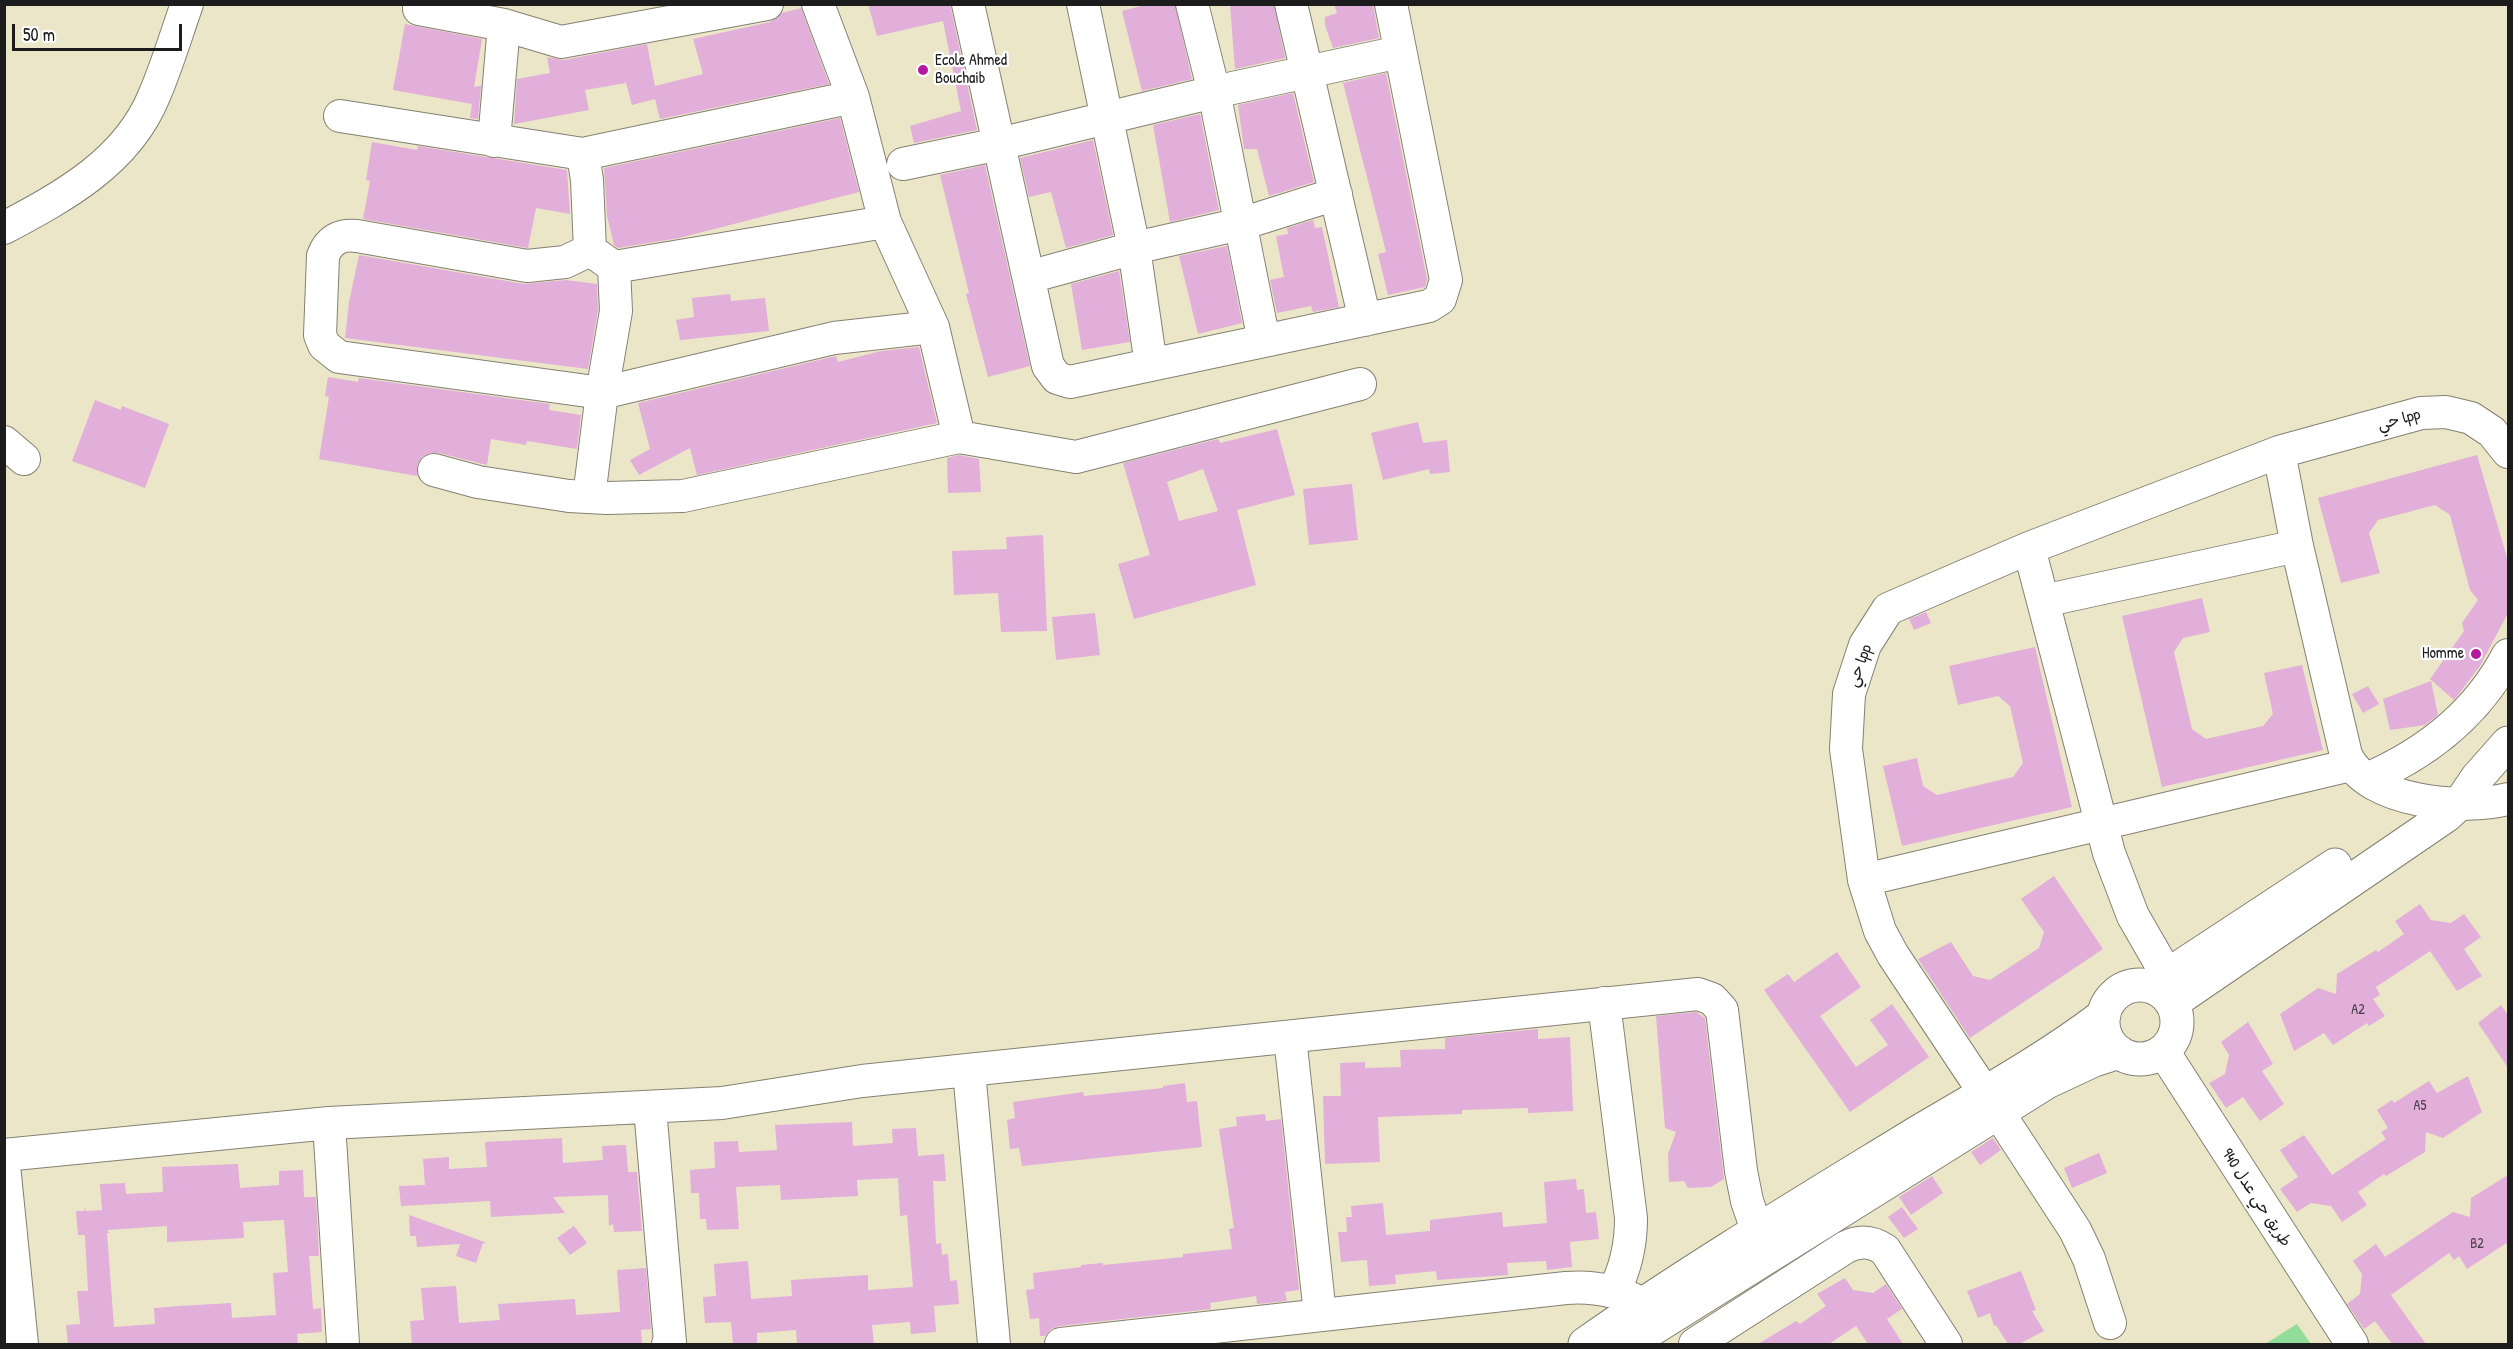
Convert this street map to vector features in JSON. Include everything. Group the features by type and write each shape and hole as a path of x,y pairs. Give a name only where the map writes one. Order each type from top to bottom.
{"main road":[{"path":"2163,988 2178,1022 2176,1032 2163,1051 2153,1057 2141,1059 2120,1052 2106,1036 2104,1015 2108,1003 2116,993 2126,987 2139,984 2163,988 2447,815 2456,795 2508,743"},
{"path":"1628,1344 1991,1102 2062,1045 2104,1015"},
{"path":"1585,1344 1628,1298 1991,1102 2120,1052"}],"street":[{"path":"4,228 63,196 94,174 117,152 138,126 153,98 187,4"},
{"path":"419,9 504,25 561,42 766,4"},
{"path":"818,4 853,97 885,222 933,327 959,437"},
{"path":"968,4 1048,366 1057,378 1070,382 1429,306 1440,299 1446,286 1391,4"},
{"path":"1083,4 1134,248 1152,365"},
{"path":"1192,4 1215,92 1264,341"},
{"path":"1291,4 1365,320"},
{"path":"494,141 504,25"},
{"path":"903,164 1400,52"},
{"path":"340,116 583,154 853,97"},
{"path":"583,154 602,259 616,310 602,393 589,497"},
{"path":"1029,277 1134,248 1241,224 1336,194"},
{"path":"885,222 602,259 527,266 357,236 340,237 326,248 323,256 320,335 330,352 339,357 602,393 834,338 933,327"},
{"path":"434,470 523,490 589,497 683,496 959,437 1076,457 1360,384"},
{"name":"حي lpp","path":"2110,1323 2089,1259 2075,1230 1893,955 1880,931 1864,880 1846,749 1849,694 1865,645 1888,609 2029,548 2279,452 2434,411 2471,418 2492,432 2508,452"},
{"path":"2279,452 2297,546 2346,755 2359,772 2388,789 2456,795 2475,804 2508,799"},
{"path":"2043,601 2297,546"},
{"path":"2029,548 2120,885 2163,988"},
{"path":"1864,880 2102,825 2359,772 2415,755 2437,740 2476,703 2508,655"},
{"path":"4,1155 329,1123 722,1103 862,1081 1698,994 1712,999 1722,1010 1743,1186 1757,1230"},
{"path":"1604,1003 1631,1218 1630,1248 1621,1278 1628,1298"},
{"path":"1290,1036 1320,1314"},
{"name":"طريق حي عدل 940","path":"2163,1051 2352,1344"},
{"path":"969,1071 994,1344"},
{"path":"650,1108 670,1342 668,1344"},
{"path":"329,1123 343,1344"},
{"path":"4,1165 22,1344"},
{"path":"1695,1344 1846,1247 1862,1242 1878,1245 1885,1250 1946,1344"},
{"path":"1061,1344 1566,1288 1590,1287 1628,1298"}],"green space":[{"path":"2297,1324 2311,1344 2265,1344"}],"building":[{"path":"868,4 950,4 977,130 914,143 910,126 961,111 943,21 877,36"},
{"path":"1148,4 1175,4 1192,79 1142,91 1122,11"},
{"path":"1230,4 1274,4 1285,58 1235,69"},
{"path":"1334,4 1373,4 1379,38 1333,48 1325,25 1325,17 1337,13"},
{"path":"801,8 829,84 660,119 655,99 632,105 626,83 585,90 589,110 514,124 517,79 550,73 547,57 564,60 647,44 655,86 703,74 693,39 770,22 782,13"},
{"path":"405,24 482,39 474,87 481,86 478,119 470,118 472,104 393,90"},
{"path":"1386,73 1427,279 1425,287 1388,295 1378,254 1386,252 1343,83"},
{"path":"1293,93 1314,182 1269,196 1257,149 1244,149 1238,105"},
{"path":"1200,114 1219,210 1170,222 1153,125"},
{"path":"840,118 859,192 679,238 618,248 614,245 607,216 604,168"},
{"path":"1093,140 1113,235 1066,248 1051,192 1029,197 1020,158"},
{"path":"372,142 417,150 418,146 567,170 570,214 536,208 528,248 363,219 370,181 366,180"},
{"path":"985,165 1030,366 988,377 966,294 969,293 940,175"},
{"path":"1313,220 1315,228 1322,227 1339,307 1313,312 1311,306 1277,313 1270,280 1284,277 1276,236 1288,234 1287,228"},
{"path":"1227,246 1242,323 1198,334 1179,256"},
{"path":"359,255 524,284 566,280 597,284 598,310 588,369 345,338 349,302"},
{"path":"1119,271 1130,342 1082,350 1071,284"},
{"path":"730,294 731,301 765,298 769,331 680,340 676,320 694,317 692,298"},
{"path":"919,347 937,423 697,475 690,448 639,475 630,460 650,449 638,403 836,356 838,362 881,351"},
{"path":"328,377 358,382 359,378 550,404 549,410 581,415 577,449 527,441 526,445 491,439 487,465 439,453 430,453 422,457 417,465 417,476 319,459 329,397 325,396"},
{"path":"95,400 121,410 122,406 169,424 145,488 72,461"},
{"path":"1418,422 1423,443 1447,440 1450,472 1430,474 1429,469 1383,480 1371,433"},
{"path":"1277,429 1295,495 1237,510 1256,585 1134,619 1118,564 1150,555 1123,463 1218,439 1220,443","holes":["1203,469 1218,511 1179,521 1167,482"]},
{"path":"959,455 979,459 981,492 948,493 947,458"},
{"path":"2477,455 2508,561 2508,613 2480,666 2454,700 2430,679 2464,631 2462,623 2478,600 2470,590 2450,515 2435,505 2378,520 2369,533 2380,573 2341,583 2318,498"},
{"path":"1352,484 1358,540 1309,545 1303,489"},
{"path":"1043,535 1047,631 1001,632 998,593 954,595 952,551 1007,549 1006,537"},
{"path":"2202,598 2210,632 2183,638 2174,652 2192,729 2206,739 2263,726 2273,714 2264,673 2302,665 2323,750 2162,787 2122,616"},
{"path":"1926,612 1931,623 1914,630 1909,619"},
{"path":"1095,613 1100,655 1056,660 1052,617"},
{"path":"2035,647 2072,807 1902,846 1883,766 1917,758 1923,786 1937,795 2013,777 2023,763 2010,706 1998,696 1958,705 1949,666"},
{"path":"2431,681 2438,715 2425,725 2390,730 2383,699"},
{"path":"2368,686 2379,704 2363,713 2352,694"},
{"path":"2054,876 2103,949 1970,1038 1918,959 1951,942 1973,976 1990,980 2039,948 2044,932 2021,899"},
{"path":"2420,904 2431,920 2451,923 2464,914 2481,937 2464,949 2482,976 2457,991 2430,951 2376,987 2380,995 2373,999 2385,1016 2369,1026 2367,1023 2333,1045 2324,1033 2294,1051 2280,1014 2318,988 2336,994 2337,974 2376,950 2378,952 2404,934 2395,921"},
{"path":"1837,952 1861,987 1820,1016 1856,1067 1888,1045 1870,1020 1892,1004 1929,1057 1850,1112 1764,990 1788,974 1794,982"},
{"path":"2501,1005 2508,1015 2508,1068 2478,1023"},
{"path":"1696,1012 1705,1018 1724,1179 1711,1187 1688,1188 1684,1181 1669,1182 1668,1154 1676,1132 1665,1128 1656,1016"},
{"path":"2248,1022 2273,1064 2262,1071 2284,1104 2260,1121 2243,1097 2226,1108 2209,1083 2225,1074 2229,1055 2221,1042"},
{"path":"1538,1029 1538,1039 1570,1037 1573,1111 1528,1113 1528,1108 1462,1110 1462,1114 1378,1117 1380,1162 1325,1164 1323,1096 1341,1096 1340,1063 1365,1062 1365,1068 1401,1067 1400,1050 1445,1049 1445,1038"},
{"path":"2468,1076 2482,1112 2443,1138 2426,1132 2425,1152 2386,1176 2384,1174 2358,1192 2367,1205 2342,1222 2331,1206 2311,1203 2297,1212 2280,1189 2298,1177 2280,1150 2304,1135 2332,1175 2386,1139 2381,1132 2388,1128 2377,1110 2392,1100 2394,1103 2429,1081 2437,1093"},
{"path":"1185,1083 1187,1102 1197,1101 1202,1147 1022,1166 1019,1148 1010,1149 1007,1120 1015,1118 1013,1102 1083,1092 1084,1096 1163,1088 1163,1086"},
{"path":"1265,1114 1266,1121 1281,1119 1299,1290 1285,1292 1287,1301 1257,1304 1256,1296 1210,1303 1211,1309 1059,1326 1051,1329 1045,1336 1040,1336 1039,1318 1030,1319 1026,1290 1034,1289 1033,1273 1081,1267 1081,1265 1183,1257 1183,1254 1232,1249 1229,1229 1234,1228 1219,1129 1237,1126 1236,1117"},
{"path":"852,1122 853,1146 893,1143 892,1129 916,1128 918,1156 944,1154 946,1181 933,1181 936,1244 941,1243 942,1255 948,1254 950,1281 957,1280 959,1304 934,1306 936,1332 911,1334 910,1322 872,1325 874,1344 797,1344 796,1330 757,1333 757,1344 733,1344 731,1322 705,1323 703,1297 716,1296 714,1264 748,1261 751,1299 792,1296 791,1280 868,1275 868,1290 913,1287 907,1215 900,1216 898,1178 857,1180 858,1196 781,1200 780,1185 736,1187 739,1229 707,1230 706,1219 700,1219 699,1193 691,1193 690,1170 715,1168 714,1142 738,1141 739,1152 777,1150 775,1125"},
{"path":"562,1138 563,1163 603,1160 602,1146 626,1145 628,1172 637,1172 642,1231 614,1232 613,1224 609,1226 608,1195 553,1197 565,1213 491,1217 490,1201 401,1206 399,1186 425,1185 423,1159 449,1157 449,1169 487,1167 485,1142"},
{"path":"1993,1138 2001,1150 1980,1165 1971,1152"},
{"path":"2099,1153 2107,1173 2072,1188 2064,1168"},
{"path":"238,1164 240,1188 279,1185 279,1171 303,1170 304,1197 316,1197 319,1256 309,1256 313,1309 321,1308 322,1332 297,1334 298,1344 68,1344 66,1325 80,1324 77,1291 88,1291 85,1235 78,1235 76,1211 84,1211 84,1208 86,1211 102,1210 100,1184 125,1183 126,1194 163,1192 162,1167","holes":["284,1220 288,1272 273,1273 276,1315 232,1318 231,1303 180,1306 154,1308 155,1324 114,1327 107,1233 110,1233 107,1230 167,1226 167,1242 244,1238 243,1222"]},
{"path":"2508,1175 2508,1242 2467,1269 2459,1256 2454,1260 2449,1253 2391,1295 2426,1344 2392,1344 2375,1321 2364,1329 2347,1304 2360,1294 2362,1274 2353,1261 2376,1244 2385,1257 2453,1212 2470,1217 2471,1198"},
{"path":"1932,1176 1943,1193 1911,1215 1899,1197"},
{"path":"1576,1179 1577,1190 1584,1189 1586,1213 1596,1212 1599,1239 1570,1242 1572,1267 1547,1270 1546,1261 1507,1263 1508,1275 1437,1280 1436,1271 1395,1275 1396,1284 1369,1286 1367,1260 1341,1262 1338,1232 1347,1232 1346,1217 1352,1217 1351,1206 1383,1203 1386,1235 1430,1231 1430,1220 1502,1212 1503,1227 1547,1223 1544,1182"},
{"path":"1902,1207 1918,1229 1904,1238 1888,1217"},
{"path":"409,1215 487,1243 483,1243 476,1263 456,1256 460,1244 417,1247 416,1236 410,1236"},
{"path":"574,1226 587,1243 570,1255 557,1238"},
{"path":"646,1268 651,1329 641,1330 642,1344 412,1344 410,1321 424,1320 421,1288 456,1286 459,1323 500,1320 498,1304 575,1299 576,1315 620,1312 617,1270"},
{"path":"2021,1271 2036,1310 2032,1311 2044,1331 2019,1344 2008,1344 1996,1325 1994,1326 1990,1313 1978,1318 1967,1291"},
{"path":"1845,1278 1853,1290 1873,1293 1886,1284 1902,1309 1887,1319 1903,1344 1868,1344 1856,1326 1829,1344 1758,1344 1796,1321 1800,1324 1826,1306 1817,1294"}],"place":[{"name":"Ecole Ahmed Bouchaib","path":"923,70"},
{"name":"Homme","path":"2476,654"}]}
